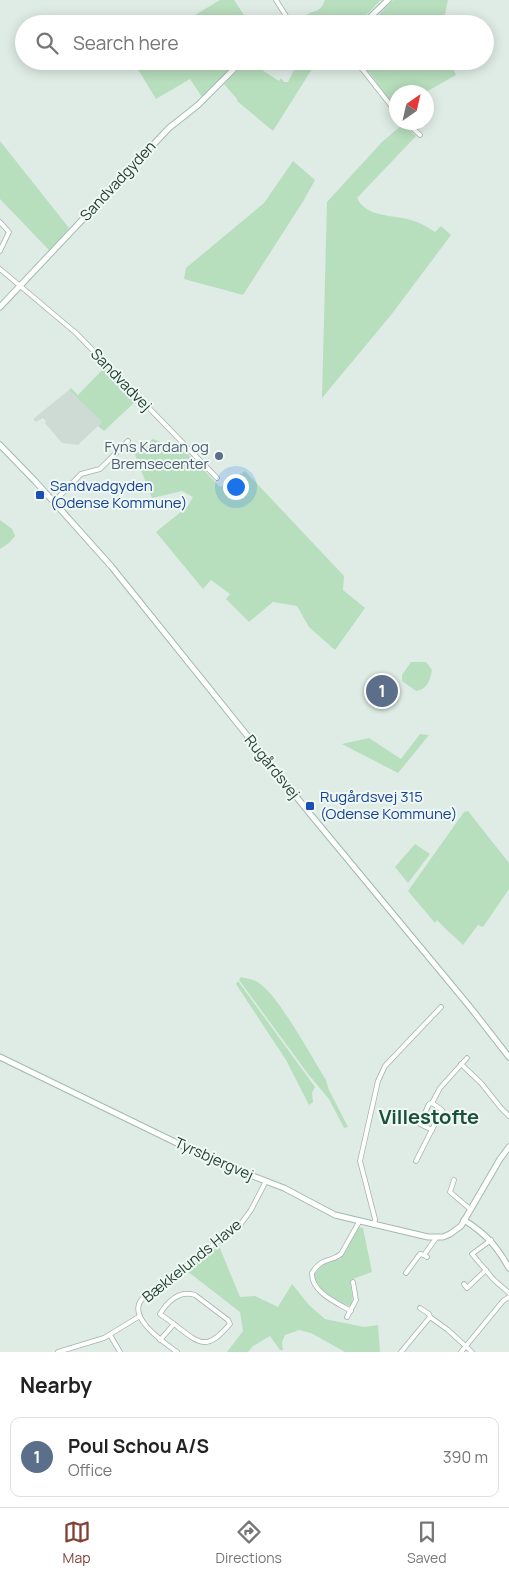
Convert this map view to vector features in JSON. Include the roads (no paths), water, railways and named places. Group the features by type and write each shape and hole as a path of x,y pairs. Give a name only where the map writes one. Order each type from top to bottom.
{"street":[{"path":"276,0 285,15"},
{"path":"372,15 388,0"},
{"name":"Sandvadgyden","path":"0,308 168,128 198,105 233,70"},
{"path":"363,70 389,103"},
{"path":"414,130 420,136"},
{"path":"0,222 9,232 0,251"},
{"name":"Sandvadvej","path":"0,269 76,333 217,478"},
{"path":"54,502 81,474 100,469 128,441"},
{"name":"Rugårdsvej","path":"0,445 111,566 316,822 470,1007 509,1057"},
{"path":"374,1225 375,1219 360,1161 378,1082 385,1066 440,1007"},
{"name":"Tyrsbjergvej","path":"0,1057 216,1162 284,1188 335,1215 436,1238"},
{"path":"432,1130 420,1124 429,1104 432,1103 440,1088 467,1058"},
{"path":"461,1064 481,1083 509,1116"},
{"path":"416,1161 442,1110 432,1103"},
{"path":"406,1273 420,1254 425,1256 436,1238 456,1230 509,1147"},
{"path":"454,1180 450,1192 470,1209"},
{"name":"Bækkelunds Have","path":"177,1352 160,1340 140,1316 137,1311 138,1306 143,1298 240,1225 251,1210 266,1181"},
{"path":"464,1220 491,1240 509,1268"},
{"path":"351,1311 325,1294 313,1282 312,1273 324,1260 338,1257 341,1254 359,1222"},
{"path":"491,1240 472,1254 509,1293"},
{"path":"464,1284 467,1288 486,1270"},
{"path":"347,1317 356,1300 353,1282"},
{"path":"190,1293 228,1320 230,1324 216,1339 204,1342 191,1337 174,1324 160,1314 176,1296 190,1293"},
{"path":"461,1352 503,1301 509,1298"},
{"path":"420,1308 472,1352"},
{"name":"Bækkelunds Have","path":"58,1352 110,1335 140,1316"},
{"path":"401,1352 430,1318"},
{"path":"160,1340 174,1324"},
{"path":"110,1335 120,1352"}],"place":[{"name":"Fyns Kardan og Bremsecenter","path":"219,456"},
{"name":"Sandvadgyden (Odense Kommune)","path":"40,495"},
{"name":"Poul Schou A/S","path":"382,691"},
{"name":"Rugårdsvej 315 (Odense Kommune)","path":"310,806"}],"district":[{"name":"Villestofte","path":"429,1117"}]}
